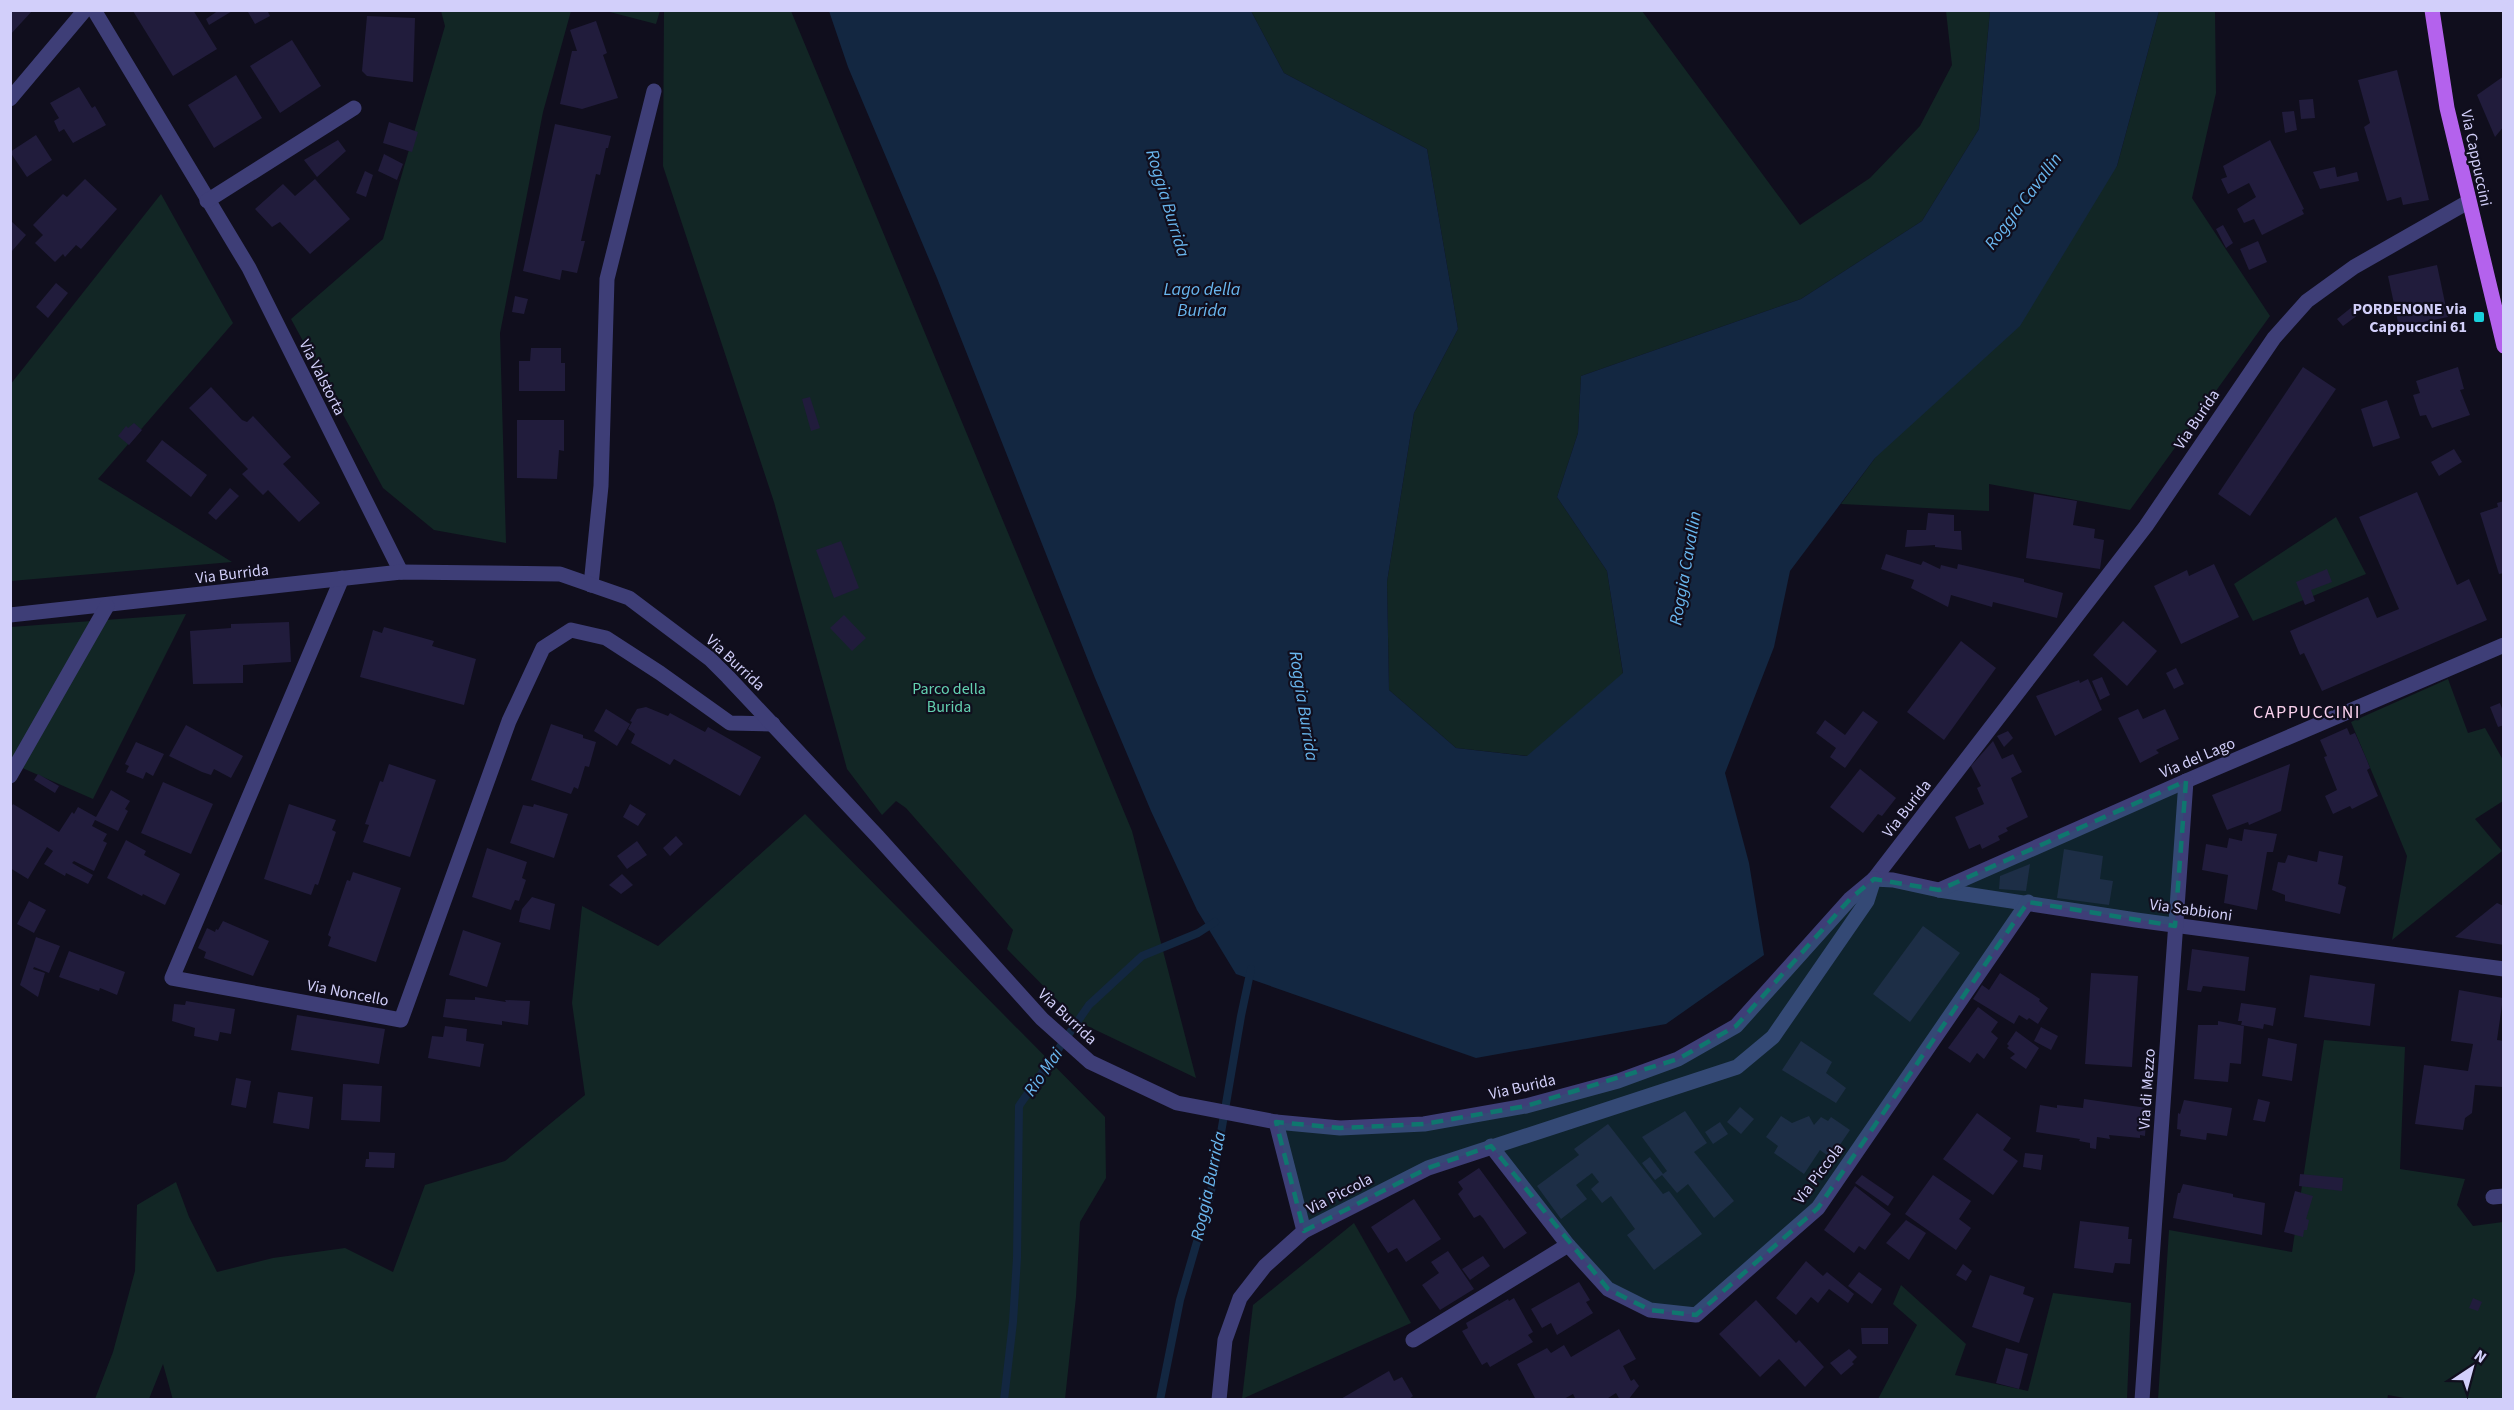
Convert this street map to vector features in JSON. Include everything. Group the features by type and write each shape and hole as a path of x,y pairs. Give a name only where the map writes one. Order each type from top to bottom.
{"main road":[{"name":"Via Cappuccini","path":"2432,10 2447,108 2504,346"}],"street":[{"path":"10,99 85,10"},
{"name":"Via Valstorta","path":"94,10 249,268 401,572"},
{"path":"591,585 601,486 607,279 654,91"},
{"path":"207,201 354,108"},
{"name":"Via Burida","path":"1198,1108 1276,1122 1340,1128 1424,1124 1526,1106 1618,1081 1678,1059 1736,1026 1850,899 1874,879 2146,526 2274,338 2307,301 2354,267 2468,202"},
{"name":"Via Burrida","path":"10,615 401,572 560,574 629,598 710,659 773,724 959,929 1056,1031 1090,1062 1177,1103 1198,1108"},
{"name":"Via Noncello","path":"342,578 172,978 402,1020 509,722 543,648 571,630 606,638 730,723 773,724"},
{"path":"10,776 106,606"},
{"name":"Via del Lago","path":"1939,890 2504,645"},
{"name":"Via di Mezzo","path":"2142,1400 2186,781"},
{"name":"Via Sabbioni","path":"1874,879 1893,880 1939,890 2175,926 2504,969"},
{"name":"Via Piccola","path":"1219,1400 1225,1340 1240,1298 1265,1266 1304,1231 1428,1168 1737,1067 1773,1036 1867,901 1874,879"},
{"name":"Via Piccola","path":"1491,1146 1568,1245 1608,1289 1650,1310 1696,1315 1818,1208 2028,902"},
{"name":"Via Piccola","path":"1276,1122 1304,1231"},
{"path":"1413,1340 1568,1245"}],"highlighted area":[{"path":"2186,781 2175,926 2028,902 1818,1208 1696,1315 1650,1310 1608,1289 1491,1146 1428,1168 1304,1231 1276,1122 1340,1128 1424,1124 1526,1106 1678,1059 1736,1026 1850,899 1874,879 1939,890"}],"green space":[{"path":"441,11 571,11 543,112 500,333 506,543 434,530 383,488 291,319 383,239 445,26"},
{"path":"606,11 660,11 656,24"},
{"name":"Parco della Burida","path":"664,11 791,11 1132,831 1196,1078 1079,1022 1007,949 1013,930 906,808 896,801 882,815 847,769 774,502 663,166"},
{"path":"1251,11 1642,11 1800,225 1870,178 1920,126 1952,65 1946,11 1990,11 1979,129 1922,221 1801,299 1581,376 1578,433 1557,497 1607,571 1623,674 1528,756 1456,748 1389,690 1387,582 1414,413 1458,329 1427,149 1284,73"},
{"path":"2159,11 2215,11 2216,93 2192,198 2270,316 2130,510 1989,484 1989,511 1841,504 1875,458 2117,166"},
{"path":"161,194 233,323 98,479 232,562 11,581 10,385"},
{"path":"2336,517 2366,574 2253,621 2234,584"},
{"path":"186,614 93,799 11,763 11,627"},
{"path":"2448,679 2468,733 2485,728 2503,760 2503,801 2475,819 2502,851 2392,940 2407,856 2351,722"},
{"path":"805,814 1105,1117 1106,1178 1080,1222 1076,1297 1065,1399 173,1400 163,1364 149,1399 95,1399 113,1352 135,1271 137,1205 176,1182 189,1217 217,1272 273,1258 345,1248 393,1272 425,1185 505,1161 585,1095 572,1003 582,906 658,946"},
{"path":"2324,1040 2405,1047 2400,1169 2465,1179 2457,1205 2473,1226 2503,1222 2503,1399 2415,1400 2388,1395 2387,1400 2158,1400 2169,1230 2292,1252"},
{"path":"1354,1223 1411,1323 1242,1399 1253,1305"},
{"path":"1901,1285 1966,1344 1955,1375 2028,1391 2053,1293 2131,1303 2127,1399 1878,1399 1917,1325 1893,1304"}],"water":[{"name":"Lago della Burida","path":"829,11 1251,11 1284,73 1427,149 1458,329 1414,413 1387,582 1389,690 1456,748 1527,756 1623,673 1607,571 1557,497 1578,433 1581,376 1801,299 1922,221 1979,129 1990,11 2159,11 2117,166 2020,326 1875,458 1790,571 1774,647 1725,773 1749,863 1764,955 1666,1024 1476,1058 1236,974 1197,910 1151,811 1095,678 937,278 848,67"}],"building":[{"path":"10,10 33,10 10,35"},
{"path":"193,10 217,49 173,76 133,11"},
{"path":"219,10 234,10 209,25 206,19"},
{"path":"267,10 270,16 255,24 248,12"},
{"path":"367,16 415,18 413,82 367,76 362,71"},
{"path":"596,21 607,53 603,55 618,98 582,109 560,104 572,51 577,51 570,30"},
{"path":"292,40 321,86 280,113 250,66"},
{"path":"2397,70 2429,200 2403,205 2401,197 2387,201 2364,127 2370,123 2358,80"},
{"path":"236,75 262,118 214,148 188,105"},
{"path":"2504,76 2504,126 2495,137 2477,95"},
{"path":"79,87 92,108 95,106 106,125 73,143 64,129 59,132 54,121 59,118 50,103"},
{"path":"2313,99 2315,118 2301,119 2299,100"},
{"path":"2294,111 2297,130 2285,133 2282,112"},
{"path":"389,122 418,132 412,152 383,143"},
{"path":"555,124 611,136 600,175 596,174 581,241 585,241 577,273 562,270 560,280 523,271"},
{"path":"36,135 52,160 27,177 10,152"},
{"path":"338,140 346,151 317,177 304,160"},
{"path":"2270,140 2304,209 2302,210 2304,214 2262,235 2254,219 2244,223 2237,209 2256,197 2249,183 2228,194 2221,179 2227,177 2223,166"},
{"path":"384,154 403,164 397,180 378,171"},
{"path":"2335,167 2337,177 2357,172 2359,181 2320,189 2313,172"},
{"path":"365,171 373,175 366,197 356,193"},
{"path":"85,179 117,209 81,249 76,245 65,257 63,254 55,262 35,243 43,235 33,225 63,194 67,197"},
{"path":"315,179 350,219 310,254 280,222 272,227 255,209 283,184 295,196"},
{"path":"10,220 26,235 12,251 10,250"},
{"path":"2223,225 2233,243 2226,248 2216,229"},
{"path":"2258,241 2267,262 2249,270 2240,249"},
{"path":"2437,265 2448,317 2399,327 2388,276"},
{"path":"56,283 68,293 48,318 36,307"},
{"path":"515,296 528,299 524,314 512,312"},
{"path":"2352,307 2358,315 2343,326 2337,319"},
{"path":"531,348 561,348 561,363 565,363 565,391 519,391 519,361 530,361"},
{"path":"2303,367 2336,389 2250,516 2218,494"},
{"path":"2458,367 2464,389 2460,390 2470,415 2432,428 2426,415 2420,416 2413,395 2420,393 2416,381"},
{"path":"211,387 242,420 247,422 253,416 291,457 283,464 320,503 299,522 268,490 263,495 242,474 248,469 189,408"},
{"path":"810,397 820,428 811,431 802,399"},
{"path":"2387,400 2400,438 2373,447 2361,409"},
{"path":"517,420 564,420 564,451 559,450 557,479 517,478"},
{"path":"134,423 142,430 129,445 118,436 126,426 128,428"},
{"path":"162,440 207,475 191,497 146,461"},
{"path":"2454,449 2462,462 2439,476 2431,462"},
{"path":"230,488 239,496 216,520 208,513"},
{"path":"2417,492 2457,585 2469,579 2487,620 2322,691 2304,653 2300,655 2290,631 2368,597 2377,618 2399,609 2359,517"},
{"path":"2034,494 2077,501 2073,525 2095,529 2094,538 2104,540 2100,569 2026,558"},
{"path":"2504,501 2504,573 2499,574 2480,513 2498,507 2497,503"},
{"path":"1928,513 1954,515 1954,531 1961,531 1962,550 1935,547 1935,545 1905,547 1907,530 1926,530"},
{"path":"841,541 859,588 834,598 816,550"},
{"path":"1886,554 1921,565 1923,561 1940,569 1941,565 1957,569 1958,564 2024,579 2024,582 2063,593 2057,618 1993,602 1992,607 1951,595 1948,607 1911,588 1914,580 1881,569"},
{"path":"2214,564 2239,617 2181,644 2154,586 2187,570 2189,576"},
{"path":"2327,569 2332,582 2311,590 2315,601 2305,605 2296,582"},
{"path":"844,615 866,638 852,651 830,628"},
{"path":"2123,621 2157,651 2127,686 2093,655"},
{"path":"289,622 291,662 243,665 243,683 193,684 190,631 231,628 231,624"},
{"path":"384,627 434,641 432,646 476,659 464,705 360,677 373,630 382,633"},
{"path":"1961,641 1996,668 1944,740 1907,712"},
{"path":"2176,668 2184,684 2174,689 2166,673"},
{"path":"2102,677 2110,695 2100,700 2092,681"},
{"path":"2088,679 2102,710 2055,736 2036,696 2079,680 2080,683"},
{"path":"2500,703 2504,714 2504,725 2498,727 2490,707"},
{"path":"646,707 668,716 670,713 705,732 708,727 761,757 740,796 674,759 670,765 631,743 635,734 628,729 632,722 630,721 637,709"},
{"path":"606,709 630,724 617,746 594,731"},
{"path":"2138,709 2143,719 2165,709 2179,739 2156,750 2159,753 2140,763 2118,718"},
{"path":"1863,711 1878,722 1845,768 1830,757 1836,748 1816,733 1825,720 1845,735"},
{"path":"551,724 596,742 589,767 585,766 578,789 574,787 571,794 531,780"},
{"path":"186,725 243,756 231,778 214,769 211,775 202,772 169,756"},
{"path":"2347,728 2350,735 2355,733 2370,768 2367,770 2378,796 2352,809 2350,806 2333,814 2325,796 2337,790 2320,740"},
{"path":"2008,731 2013,738 2004,747 1997,736"},
{"path":"1993,741 2002,759 2013,754 2022,772 2011,778 2028,817 2006,828 2008,831 1998,836 2000,840 1982,849 1980,844 1969,849 1955,817 1984,804 1977,788 1981,786 1971,766"},
{"path":"136,742 164,754 153,776 146,772 143,779 126,772 129,766 125,764"},
{"path":"389,764 436,780 410,857 363,842 369,825 365,824 380,781 383,782"},
{"path":"2290,764 2281,811 2249,825 2248,822 2227,830 2212,795"},
{"path":"1860,769 1896,798 1882,816 1878,814 1863,833 1830,807"},
{"path":"38,774 59,786 55,793 34,780"},
{"path":"163,782 213,804 191,854 141,833"},
{"path":"111,790 130,801 125,809 128,811 118,831 95,820 92,826 107,834 103,841 107,843 94,871 74,861 72,863 93,875 88,884 66,873 65,876 44,864 53,851 47,847 28,879 10,868 10,809 13,804 59,832 78,807 96,817"},
{"path":"289,804 336,820 332,830 336,832 318,885 315,884 311,895 264,879"},
{"path":"534,804 568,814 554,858 510,843 523,805 533,807"},
{"path":"630,804 646,814 638,826 623,817"},
{"path":"2244,829 2277,834 2273,852 2267,852 2257,910 2224,903 2228,875 2202,870 2206,844 2227,848 2229,838 2242,841"},
{"path":"676,836 683,844 670,856 663,848"},
{"path":"126,840 146,851 144,855 180,874 165,905 107,878"},
{"path":"637,841 647,855 627,869 617,856"},
{"path":"487,848 527,862 522,878 526,880 519,901 515,900 511,910 472,897"},
{"path":"2064,849 2103,856 2100,879 2113,881 2109,905 2057,898"},
{"path":"2319,851 2343,856 2338,884 2346,887 2340,914 2285,901 2285,895 2272,890 2278,862 2285,863 2288,855 2317,862"},
{"path":"2030,864 2026,891 1999,889 2000,876"},
{"path":"353,872 401,888 376,962 328,946 331,937 328,935 347,880 350,881"},
{"path":"622,874 633,885 621,894 609,885"},
{"path":"532,897 555,904 550,930 519,922 522,909"},
{"path":"29,901 46,910 34,933 17,924"},
{"path":"2497,903 2504,906 2504,945 2455,937"},
{"path":"223,921 269,941 253,976 204,958 206,952 198,948 207,928 215,932"},
{"path":"1923,926 1960,953 1910,1022 1873,994"},
{"path":"463,930 501,943 487,987 449,975"},
{"path":"36,937 60,946 49,973 34,967 33,969 45,973 38,997 20,985"},
{"path":"2192,949 2249,957 2245,991 2203,986 2201,992 2187,990"},
{"path":"69,951 125,972 117,995 59,977"},
{"path":"2000,973 2040,999 2039,1001 2048,1008 2038,1024 2019,1015 2014,1024 1973,999 1982,985 1989,990"},
{"path":"2091,973 2138,976 2132,1067 2085,1064"},
{"path":"2310,975 2375,984 2370,1026 2304,1017"},
{"path":"2459,990 2503,998 2497,1040 2504,1041 2503,1087 2475,1085 2472,1113 2465,1118 2463,1130 2415,1124 2424,1065 2468,1071 2473,1044 2451,1041"},
{"path":"475,997 506,1002 505,1000 530,1001 528,1025 502,1021 502,1025 443,1017 446,999 475,1000"},
{"path":"186,1001 235,1009 231,1034 220,1032 218,1041 194,1036 195,1028 172,1021 174,1004 185,1005"},
{"path":"2241,1003 2276,1008 2273,1026 2264,1024 2263,1029 2241,1025 2242,1021 2238,1021"},
{"path":"1978,1007 1998,1022 1991,1032 1998,1038 1984,1059 1977,1053 1970,1063 1948,1048"},
{"path":"297,1015 385,1029 379,1064 291,1050"},
{"path":"2218,1021 2244,1026 2241,1064 2230,1063 2228,1082 2194,1079 2198,1025 2218,1025"},
{"path":"445,1026 467,1029 466,1041 484,1044 480,1067 428,1058 432,1036 443,1037"},
{"path":"2041,1027 2058,1036 2051,1050 2034,1041"},
{"path":"2016,1031 2039,1048 2026,1069 2010,1058 2015,1054 2007,1048 2009,1046 2007,1044"},
{"path":"2268,1038 2297,1044 2292,1081 2262,1076"},
{"path":"1801,1041 1832,1062 1826,1073 1846,1088 1836,1103 1782,1070"},
{"path":"236,1078 251,1081 246,1108 231,1105"},
{"path":"343,1084 382,1086 380,1122 341,1120"},
{"path":"278,1092 313,1097 309,1129 273,1123"},
{"path":"2084,1099 2147,1108 2145,1136 2140,1135 2140,1138 2109,1135 2110,1139 2097,1137 2096,1149 2090,1148 2090,1143 2079,1141 2080,1139 2036,1132 2040,1105 2057,1108 2057,1105 2083,1108"},
{"path":"2258,1099 2270,1102 2265,1122 2253,1120"},
{"path":"2184,1100 2232,1108 2227,1136 2207,1133 2206,1140 2180,1136 2181,1130 2177,1129 2178,1113 2180,1114"},
{"path":"1740,1107 1754,1119 1741,1134 1727,1122"},
{"path":"1685,1111 1707,1143 1694,1152 1734,1201 1714,1218 1688,1184 1677,1193 1662,1175 1655,1180 1642,1163 1650,1157 1663,1174 1667,1171 1642,1137"},
{"path":"1977,1113 2011,1138 2003,1150 2018,1161 1993,1195 1943,1159"},
{"path":"1781,1116 1792,1123 1809,1116 1814,1125 1821,1117 1828,1121 1831,1117 1850,1130 1831,1158 1820,1150 1804,1174 1774,1153 1778,1146 1766,1137"},
{"path":"1720,1122 1728,1134 1713,1144 1705,1132"},
{"path":"1608,1124 1663,1194 1669,1191 1702,1234 1654,1270 1627,1235 1635,1229 1611,1196 1602,1203 1591,1189 1599,1182 1592,1173 1576,1185 1587,1199 1561,1219 1537,1186 1579,1155 1574,1149"},
{"path":"369,1152 395,1153 394,1168 365,1167 366,1159 369,1159"},
{"path":"2025,1153 2043,1155 2041,1170 2023,1167"},
{"path":"1479,1168 1527,1233 1504,1249 1483,1218 1480,1215 1474,1218 1458,1194 1463,1189 1458,1182"},
{"path":"2300,1174 2343,1178 2342,1191 2299,1186"},
{"path":"1862,1175 1894,1197 1888,1206 1855,1183"},
{"path":"1933,1175 1971,1201 1959,1219 1971,1228 1956,1250 1905,1214"},
{"path":"2183,1184 2265,1203 2262,1235 2173,1218 2178,1193"},
{"path":"1855,1186 1891,1214 1865,1250 1859,1246 1854,1253 1824,1230"},
{"path":"2295,1191 2313,1196 2306,1219 2309,1220 2307,1230 2304,1230 2303,1237 2284,1232"},
{"path":"1414,1199 1441,1239 1406,1262 1397,1248 1388,1253 1371,1227"},
{"path":"1906,1220 1926,1233 1909,1260 1886,1243"},
{"path":"2080,1221 2129,1227 2128,1239 2132,1239 2130,1264 2115,1263 2113,1273 2074,1268"},
{"path":"1448,1251 1474,1289 1440,1310 1422,1285 1439,1273 1431,1262"},
{"path":"1483,1256 1490,1266 1470,1280 1462,1269"},
{"path":"1806,1261 1823,1276 1827,1272 1854,1294 1848,1303 1829,1289 1818,1303 1811,1297 1796,1315 1776,1298"},
{"path":"1963,1264 1972,1271 1966,1281 1956,1275"},
{"path":"1859,1272 1882,1289 1872,1304 1848,1286"},
{"path":"1990,1275 2025,1287 2023,1294 2034,1298 2019,1343 1972,1327"},
{"path":"1579,1282 1590,1300 1586,1302 1593,1313 1557,1335 1551,1323 1542,1328 1531,1309"},
{"path":"1514,1298 1533,1332 1528,1335 1533,1342 1490,1367 1487,1362 1482,1365 1462,1331 1468,1328 1466,1323 1508,1299 1509,1301"},
{"path":"2473,1298 2482,1302 2478,1311 2469,1308"},
{"path":"1756,1300 1796,1343 1799,1340 1824,1367 1805,1387 1779,1359 1760,1377 1719,1334"},
{"path":"1861,1328 1888,1328 1888,1344 1862,1344"},
{"path":"1619,1329 1636,1359 1623,1366 1631,1381 1634,1379 1639,1386 1628,1400 1620,1400 1616,1393 1605,1400 1576,1400 1573,1394 1562,1400 1536,1400 1517,1364 1547,1348 1551,1353 1564,1345 1571,1357"},
{"path":"2006,1348 2028,1354 2019,1389 1996,1383"},
{"path":"1849,1349 1857,1357 1852,1362 1854,1364 1841,1375 1830,1363"},
{"path":"1389,1371 1394,1381 1402,1377 1413,1396 1408,1400 1339,1400"}],"waterway":[{"name":"Rio Mai","path":"1004,1400 1013,1322 1017,1258 1019,1106 1089,1005 1142,956 1198,933 1215,922"},
{"name":"Roggia Burrida","path":"1160,1400 1180,1300 1210,1197 1251,969"}],"place":[{"name":"PORDENONE via Cappuccini 61","path":"2479,317"}],"district":[{"name":"CAPPUCCINI","path":"2307,712"}],"water label":[{"name":"Roggia Cavallin","path":"2023,201"},
{"name":"Roggia Cavallin","path":"1685,568"}]}
